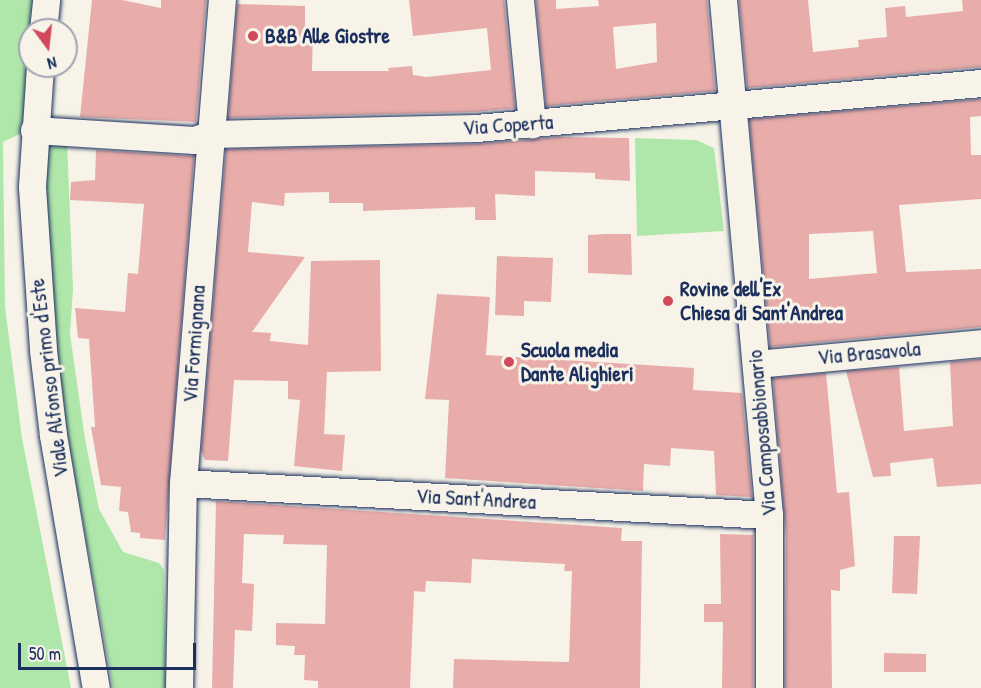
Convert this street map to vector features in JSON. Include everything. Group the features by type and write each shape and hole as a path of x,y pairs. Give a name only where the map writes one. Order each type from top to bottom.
{"street":[{"path":"45,18 46,0"},
{"name":"Via Formignana","path":"179,688 183,483 222,0"},
{"path":"520,0 532,124"},
{"name":"Via Camposabbionario","path":"723,0 735,103 769,515 770,688"},
{"name":"Viale Alfonso primo d'Este","path":"39,78 34,130 33,225 48,401 96,688"},
{"name":"Via Coperta","path":"34,130 194,140 211,134 532,124 735,103 981,83"},
{"name":"Via Brasavola","path":"756,364 981,343"},
{"name":"Via Sant'Andrea","path":"183,483 769,515"}],"green space":[{"path":"0,0 36,0 32,18 18,18 18,78 29,78 28,130 3,142 5,307 22,438 71,688 0,688"},
{"path":"41,138 67,140 73,289 70,334 85,439 99,509 123,552 159,563 164,570 166,688 113,688 59,389"},
{"path":"635,138 696,140 714,148 724,231 637,236"}],"building":[{"path":"92,0 122,0 161,8 161,0 206,0 196,122 80,117"},
{"path":"409,0 504,0 515,108 475,112 228,118 237,4 305,6 305,27 313,27 312,71 389,71 388,68 412,66 413,75 426,77 491,70 487,28 413,36"},
{"path":"536,0 556,0 556,9 599,6 598,0 707,0 715,91 546,106","holes":["656,23 657,62 616,69 613,27"]},
{"path":"739,0 808,0 813,52 859,47 858,40 887,37 885,8 905,6 906,17 963,11 962,0 981,0 981,67 747,88"},
{"path":"981,99 981,116 970,117 971,155 981,155 981,199 899,205 906,272 981,269 981,327 770,347 749,119","holes":["873,231 877,273 809,279 809,234"]},
{"path":"558,137 629,138 630,181 595,179 595,173 535,171 535,196 495,194 496,220 475,220 475,207 363,211 363,203 329,203 329,192 285,193 284,206 252,202 248,252 305,257 252,332 271,333 270,341 308,345 311,261 380,260 381,371 327,372 324,434 345,435 342,471 294,466 300,400 288,399 288,381 234,380 228,461 205,460 201,450 226,149 476,144"},
{"path":"96,150 194,156 165,540 140,538 140,533 131,532 128,512 119,511 121,487 101,485 91,427 95,427 89,339 78,338 75,308 125,312 128,273 138,274 144,204 70,200 71,182 95,180"},
{"path":"631,234 632,275 588,273 588,235"},
{"path":"497,256 553,258 551,302 524,301 524,316 495,315"},
{"path":"437,294 490,297 486,355 694,368 693,390 742,393 752,497 716,495 714,451 671,448 670,466 644,464 643,491 445,478 449,400 425,399"},
{"path":"981,359 981,484 937,487 933,458 890,463 891,476 873,477 846,371 899,367 904,431 953,426 950,362"},
{"path":"826,373 837,493 849,492 855,566 840,570 840,591 831,590 832,688 785,688 786,537 773,378"},
{"path":"216,501 622,528 621,541 642,541 640,688 453,688 454,659 569,662 572,571 564,571 565,564 472,559 471,583 426,581 425,592 414,591 410,688 318,688 318,681 304,680 305,655 294,655 295,646 276,645 276,623 325,624 327,545 283,544 284,535 244,534 242,583 254,584 252,631 235,630 233,688 212,688"},
{"path":"720,534 753,535 753,688 722,688 723,622 704,622 704,604 721,604"},
{"path":"894,536 920,536 917,594 892,593"},
{"path":"884,653 926,654 926,672 884,672"}],"place":[{"name":"B&B Alle Giostre","path":"253,36"},
{"name":"Rovine dell'Ex Chiesa di Sant'Andrea","path":"668,301"},
{"name":"Scuola media Dante Alighieri","path":"509,362"}]}
